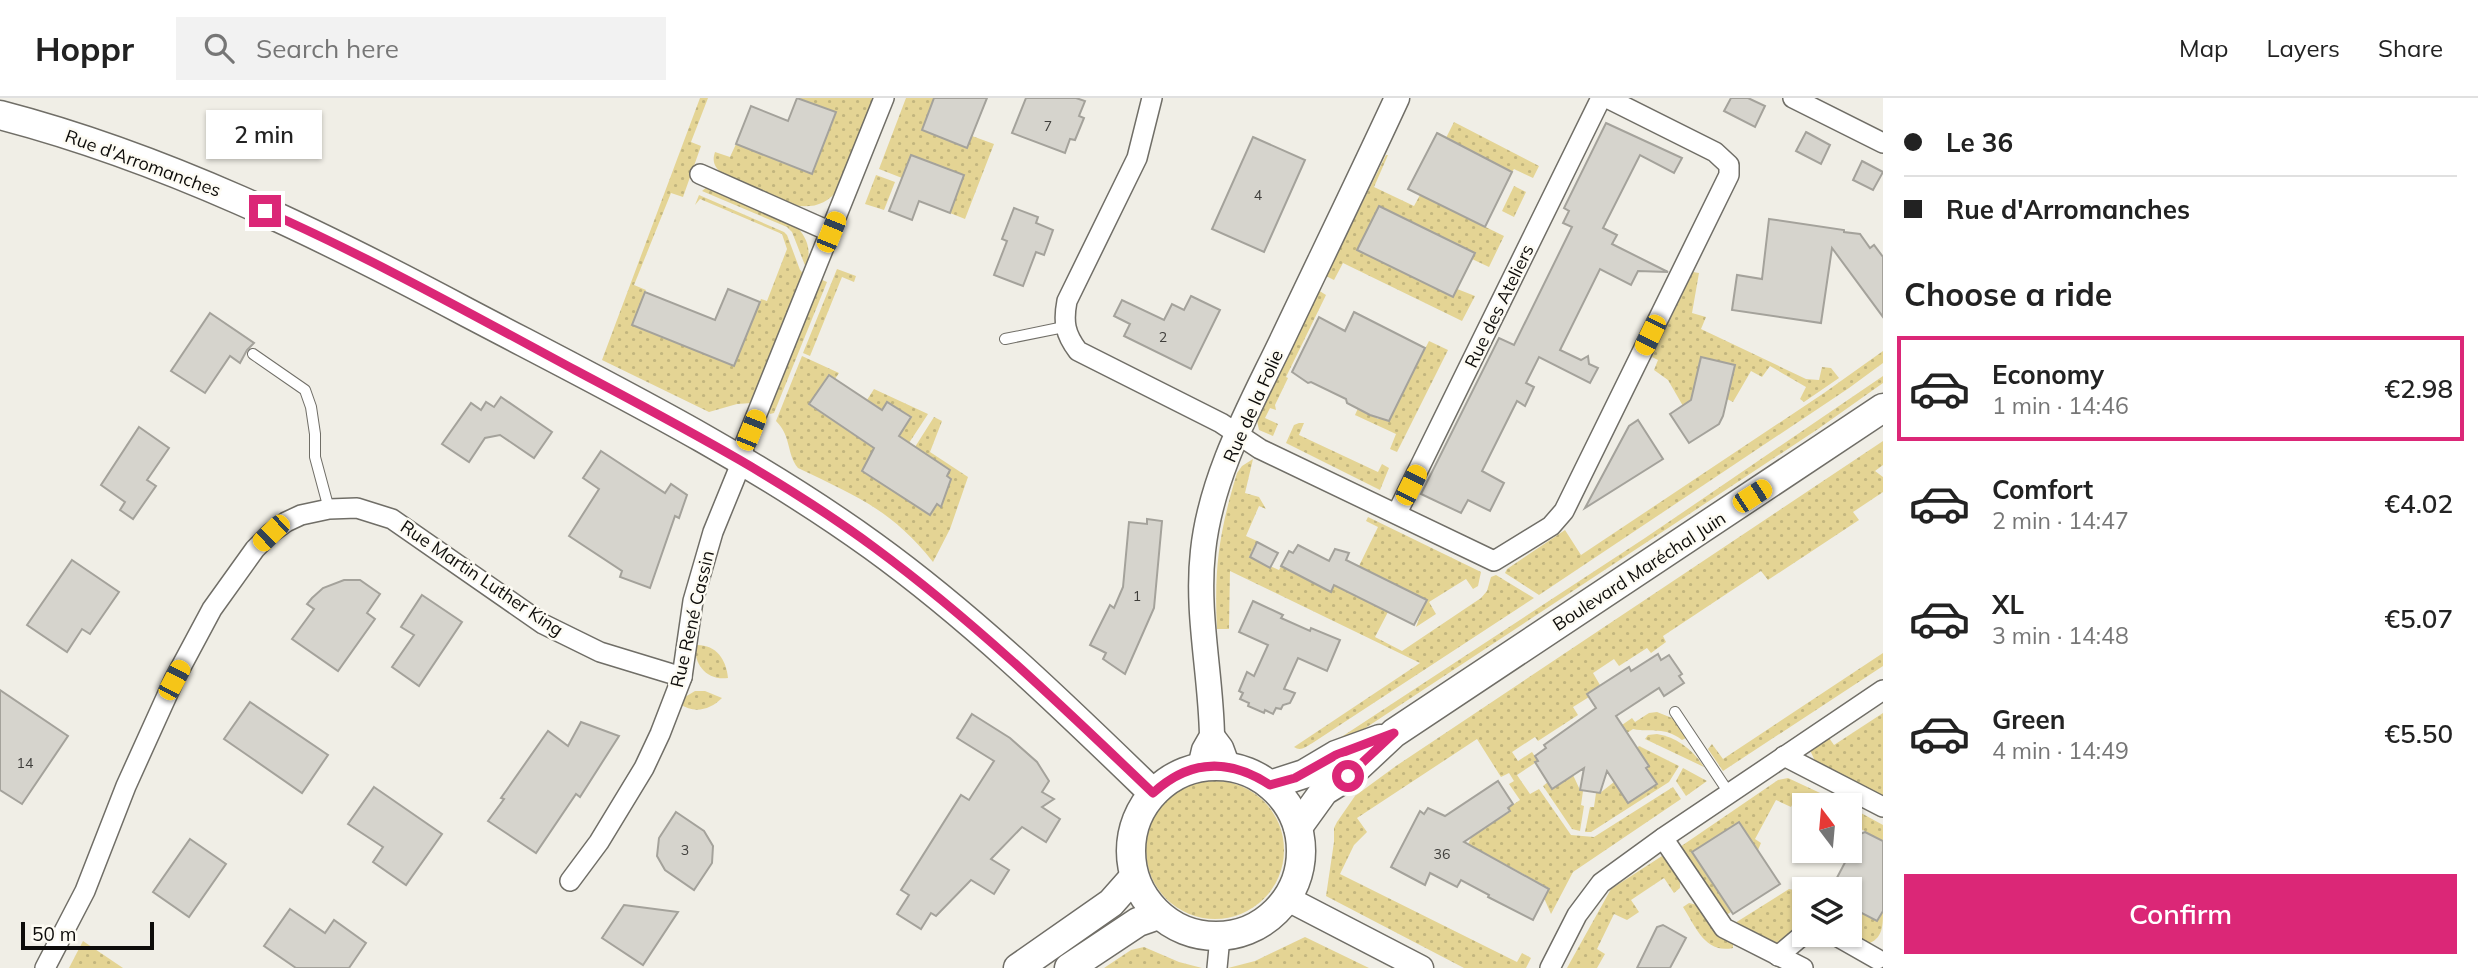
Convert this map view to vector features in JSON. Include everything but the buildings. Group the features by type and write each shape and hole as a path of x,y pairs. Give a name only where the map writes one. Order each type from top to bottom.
{"main road":[{"name":"Rue d'Arromanches","path":"0,115 140,159 283,219 406,280 742,461 819,509 925,586 993,644 1153,793"},
{"name":"Boulevard Maréchal Juin","path":"1298,827 1324,791 1348,776 1394,733 1883,408"},
{"name":"Boulevard Maréchal Juin","path":"1270,785 1295,778 1336,755 1394,733"},
{"path":"1214,767 1242,770 1270,785 1287,804 1298,827 1301,857 1298,875 1288,899 1264,922 1250,930 1220,937 1183,930 1158,915 1143,897 1134,877 1130,850 1132,834 1140,812 1153,793 1175,776 1214,767"},
{"path":"1018,968 1111,903 1134,877"},
{"path":"1069,968 1138,922 1158,915"}],"street":[{"name":"Rue René Cassin","path":"570,881 599,842 644,768 682,677 694,601 713,532 742,461 744,446 884,98"},
{"path":"1152,98 1137,158 1067,301 1064,327 1070,341 1078,351 1221,423 1260,449 1494,561 1551,526 1564,511 1730,175 1729,166 1715,152 1607,98"},
{"name":"Rue de la Folie","path":"1214,767 1221,748 1212,736 1202,619 1201,569 1214,499 1238,434 1397,98"},
{"name":"Rue des Ateliers","path":"1397,513 1601,98"},
{"path":"1793,98 1883,143"},
{"path":"700,174 831,232"},
{"name":"Rue Martin Luther King","path":"45,968 85,891 126,786 174,680 212,609 255,549 271,533 301,515 329,509 357,508 392,519 544,624 600,652 682,677"},
{"path":"1550,968 1577,915 1601,883 1663,838 1883,690"},
{"path":"1784,756 1883,807"},
{"path":"1663,838 1724,928 1802,968"},
{"path":"1288,899 1420,968"},
{"path":"1217,968 1220,937"},
{"path":"1778,956 1792,944"},
{"path":"1857,947 1878,958"}],"lane":[{"path":"1006,339 1064,327"},
{"path":"253,354 305,390 311,407 315,457 329,509"},
{"path":"1675,712 1729,793"}],"shaded area":[{"path":"700,98 708,98 691,142 701,146 683,197 671,193 634,285 646,290 632,325 734,366 761,299 767,301 787,249 782,234 700,199 695,205 699,195 784,232 803,273 752,403 709,412 602,360"},
{"path":"799,98 875,98 839,188 827,200 813,206 798,206 766,196 722,173 714,161 715,152 730,157 736,144 811,174 836,113"},
{"path":"906,98 934,98 922,130 967,148 972,136 994,144 965,219 950,213 964,175 911,155 902,178 879,169"},
{"path":"1454,122 1539,166 1533,178 1514,169 1512,172 1446,138"},
{"path":"1386,155 1374,187 1414,206 1420,195 1504,236 1489,267 1472,259 1474,252 1379,206 1358,250 1475,296 1462,321 1343,263 1334,280 1326,276"},
{"path":"876,175 895,182 884,210 865,204"},
{"path":"708,186 798,228 808,247 806,268 792,232 787,227 702,191"},
{"path":"1514,186 1526,192 1514,217 1502,211"},
{"path":"837,269 856,276 854,282 842,277 810,356 803,353"},
{"path":"1693,272 1699,273 1692,313 1706,317 1701,329 1806,379 1819,380 1822,367 1831,368 1839,378 1804,402 1800,399 1806,387 1770,366 1762,377 1751,371 1733,402 1727,399 1735,365 1683,406 1668,380 1654,370 1658,360 1652,357"},
{"path":"820,279 827,282 774,413 770,414 767,410"},
{"path":"1318,290 1326,295 1286,377 1288,378 1275,405 1276,410 1270,408 1265,418 1278,424 1273,436 1259,430 1257,421"},
{"path":"1429,341 1448,350 1397,452 1390,449 1396,434 1355,415 1359,406 1361,410 1375,414 1378,419 1382,417 1389,420"},
{"path":"1883,351 1883,363 1849,388 1539,595 1505,573 1565,530 1581,555"},
{"path":"802,356 839,373 835,379 828,375 809,405 874,448 863,471 929,515 937,504 941,506 951,479 947,476 950,470 915,447 934,417 942,421 930,452 968,477 950,529 933,562 903,529 888,517 855,496 798,468 794,462 785,433 776,421"},
{"path":"1883,376 1883,383 1818,429 1323,756 1320,751 1645,538"},
{"path":"874,389 928,414 909,443 899,436 911,417 888,402 882,410 867,400"},
{"path":"1304,423 1299,435 1378,472 1382,464 1389,468 1380,490 1286,443 1294,425"},
{"path":"1883,441 1883,465 1875,471 1883,477 1883,492 1853,512 1859,520 1768,580 1761,571 1663,636 1666,642 1651,653 1647,648 1619,666 1614,659 1593,673 1600,685 1588,694 1589,697 1573,707 1578,715 1538,741 1535,737 1512,752 1518,761 1532,752 1538,761 1517,775 1530,794 1539,789 1571,835 1594,837 1673,787 1681,799 1573,872 1551,914 1544,898 1549,888 1468,844 1472,836 1510,812 1508,808 1520,800 1509,784 1514,781 1509,773 1501,777 1477,739 1357,818 1367,832 1354,845 1340,874 1517,962 1522,953 1531,958 1526,968 1464,968 1326,896 1334,828 1355,796"},
{"path":"1253,459 1245,493 1259,497 1266,509 1259,506 1246,536 1257,541 1249,557 1279,570 1281,566 1330,592 1334,585 1388,612 1375,637 1402,651 1481,598 1487,591 1491,577 1496,575 1534,598 1314,742 1304,748 1294,747 1420,663 1230,571 1229,629 1217,629 1217,568 1226,514 1237,473"},
{"path":"1368,517 1481,572 1478,586 1473,589 1466,579 1429,602 1436,614 1416,627 1426,600 1359,566 1378,527 1366,521"},
{"path":"695,645 709,647 719,654 728,678 714,677 703,670 697,659"},
{"path":"1883,653 1883,666 1723,771 1708,749 1712,744 1723,759"},
{"path":"695,691 705,691 722,698 712,705 696,710 680,704"},
{"path":"1657,712 1672,718 1686,738 1682,740 1670,733 1658,731 1633,729 1627,733 1622,725 1632,718 1635,722 1649,713"},
{"path":"1883,713 1883,797 1815,761 1810,750 1827,735 1834,745"},
{"path":"1657,734 1684,746 1704,767 1645,739 1648,735"},
{"path":"1639,746 1679,766 1669,782 1591,832 1585,832 1596,793 1614,782 1628,802 1649,766 1637,748"},
{"path":"1683,768 1707,781 1686,796 1676,781"},
{"path":"1573,775 1583,791 1581,805 1584,806 1580,831 1572,829 1543,786 1548,782 1553,789"},
{"path":"1788,778 1820,793 1792,793 1791,807 1776,800 1755,839 1761,843 1758,850 1741,825 1736,824 1692,852 1731,912 1723,917 1680,847 1778,780"},
{"path":"1215,781 1241,787 1263,802 1278,824 1284,850 1278,876 1263,898 1241,913 1215,919 1189,913 1167,898 1152,876 1146,850 1152,824 1167,802 1189,787"},
{"path":"1862,814 1883,825 1883,841 1862,830"},
{"path":"1662,856 1675,870 1680,888 1674,893 1664,878 1631,900 1639,912 1627,920 1614,914 1597,949 1605,954 1597,968 1567,968 1611,889"},
{"path":"1792,890 1792,935 1779,945 1735,923"},
{"path":"1689,903 1697,905 1715,930 1733,943 1733,948 1715,947 1702,937 1683,907"},
{"path":"1883,911 1879,935 1867,944 1862,941 1862,913 1875,920 1879,919"},
{"path":"1305,937 1369,968 1228,968 1255,961"},
{"path":"83,941 123,968 69,968"},
{"path":"1144,947 1179,962 1202,968 1104,968 1131,950"}],"route":[{"path":"265,211 406,280 555,359 742,461 799,496 873,546 925,586 993,644 1153,793 1175,776 1209,766 1242,770 1270,785 1295,778 1336,755 1394,733 1348,776"}]}
